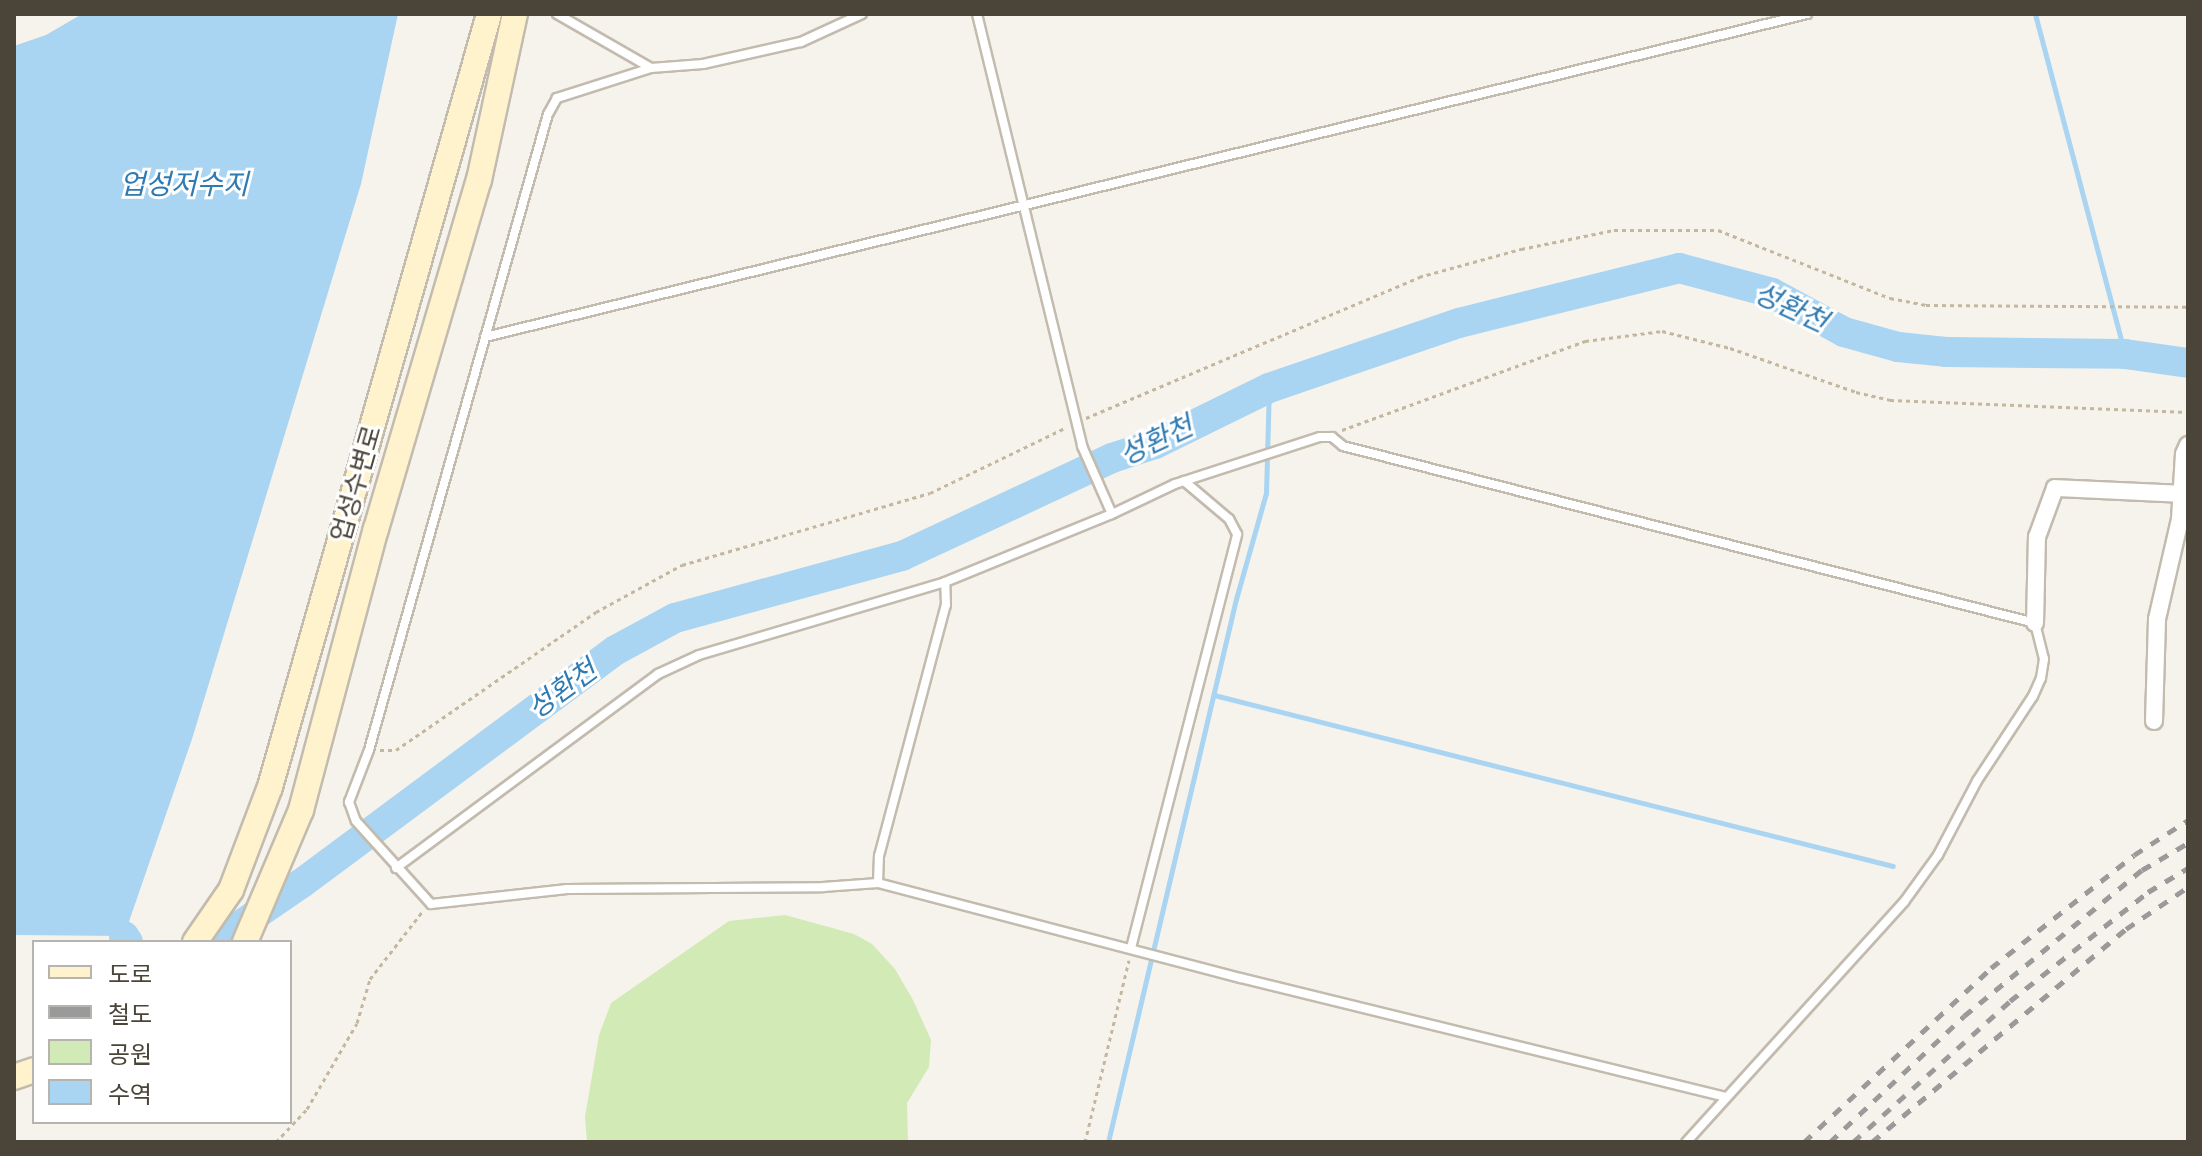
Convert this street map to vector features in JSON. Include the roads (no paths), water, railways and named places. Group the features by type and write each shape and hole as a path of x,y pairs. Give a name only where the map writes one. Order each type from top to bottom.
{"main road":[{"name":"업성수변로","path":"196,940 231,890 270,787 489,14"},
{"name":"업성수변로","path":"246,940 301,810 376,529 479,180 515,14"}],"street":[{"path":"2154,721 2157,619 2184,520 2184,454 2188,445"},
{"path":"2035,623 2037,537 2055,488 2182,494"}],"lane":[{"path":"557,14 651,68"},
{"path":"862,14 801,42 703,64 651,68 557,98 548,114 369,750 349,802 356,821 431,904 567,889 823,887 878,883 1726,1097"},
{"path":"977,14 1082,446 1112,514"},
{"path":"485,337 1807,14"},
{"path":"396,868 658,674 699,655 945,582 1184,481 1303,440 1332,437 1343,446 2035,623 2044,659 2041,678 2033,696 1977,781 1938,855 1904,902 1686,1142"},
{"path":"1131,948 1237,534 1229,519 1184,481"},
{"path":"878,883 879,856 946,605 945,582"}],"water":[{"name":"업성저수지","path":"82,14 398,14 361,184 192,739 124,936 14,935 14,46 46,35"}],"waterway":[{"path":"2035,14 2125,354"},
{"name":"성환천","path":"219,940 302,883 616,650 675,618 902,556 1112,458 1155,444 1269,388 1459,323 1679,268 1772,293 1844,332 1898,347 1946,352 2125,354 2188,363"},
{"path":"1108,1142 1236,599 1266,493 1269,388"},
{"path":"1214,695 1893,866"},
{"name":"성환천","path":"124,936 127,940"}],"railway":[{"path":"1804,1142 1991,968 2134,855 2188,820"},
{"path":"1830,1142 1964,1016 2142,870 2188,843"},
{"path":"1853,1142 2010,1001 2148,892 2188,868"},
{"path":"1872,1142 2126,929 2188,887"}]}
